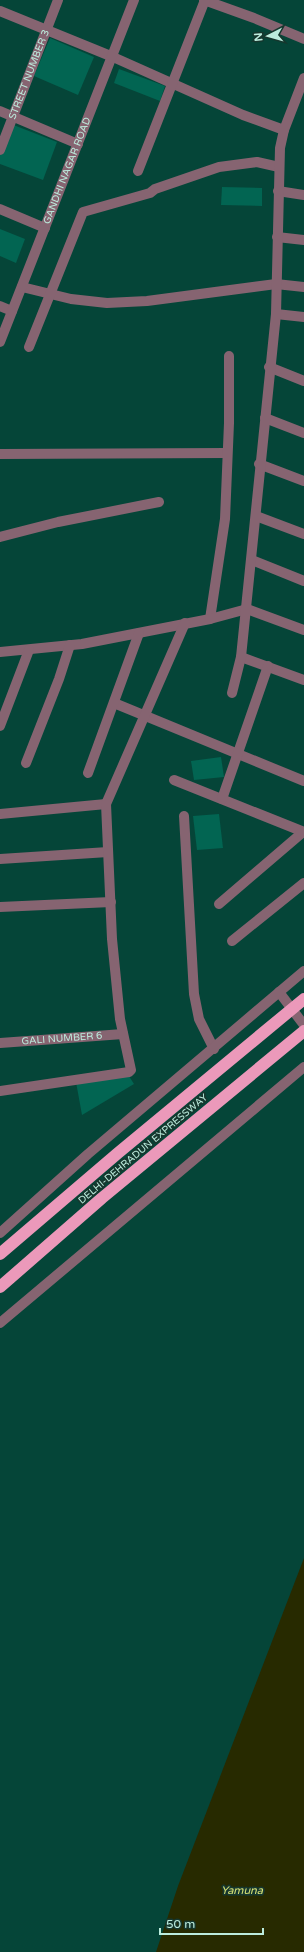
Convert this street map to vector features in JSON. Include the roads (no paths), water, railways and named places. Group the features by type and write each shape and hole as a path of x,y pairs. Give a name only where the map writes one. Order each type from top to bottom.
{"highway":[{"name":"DELHI-DEHRADUN EXPRESSWAY","path":"0,1254 118,1153 304,999"},
{"name":"DELHI-DEHRADUN EXPRESSWAY","path":"0,1287 96,1203 304,1031"}],"street":[{"name":"STREET NUMBER 3","path":"0,150 58,0"},
{"name":"GANDHI NAGAR ROAD","path":"0,342 113,57 134,0"},
{"path":"138,172 205,0 254,18 304,39"},
{"path":"0,11 113,57 244,116 284,130"},
{"path":"232,693 242,657 276,314 279,167 284,130 304,78"},
{"path":"0,112 78,144"},
{"path":"29,347 83,212 150,193 155,189 219,167 257,162 279,167"},
{"path":"278,191 304,195"},
{"path":"0,209 45,228"},
{"path":"277,237 304,240"},
{"path":"22,287 89,302 127,302 276,284 304,287"},
{"path":"0,306 12,311"},
{"path":"276,314 304,317"},
{"path":"210,619 225,519 229,356"},
{"path":"270,367 304,381"},
{"path":"265,418 304,433"},
{"path":"0,454 227,453"},
{"path":"260,464 304,481"},
{"path":"0,537 58,522 159,502"},
{"path":"256,516 304,534"},
{"path":"252,560 304,581"},
{"path":"0,652 70,645 139,633 210,619 247,608 304,630"},
{"path":"0,1091 129,1072 131,1067 123,1034 112,939 106,804 146,716 185,624"},
{"path":"88,773 139,633"},
{"path":"26,763 59,679 70,645"},
{"path":"0,726 29,650"},
{"path":"242,657 304,680"},
{"path":"222,799 268,666"},
{"path":"114,703 237,755 304,781"},
{"path":"174,780 303,832 219,904"},
{"path":"0,814 106,804"},
{"path":"184,816 194,994 199,1019 214,1049"},
{"path":"0,859 108,852"},
{"path":"232,941 304,883"},
{"path":"0,907 110,902"},
{"path":"0,1233 88,1154 214,1049 304,971"},
{"path":"279,992 304,1025"},
{"name":"GALI NUMBER 6","path":"0,1043 123,1034"},
{"path":"0,1323 304,1067"}],"water":[{"name":"Yamuna","path":"304,1558 304,1952 156,1952 178,1886"}]}
